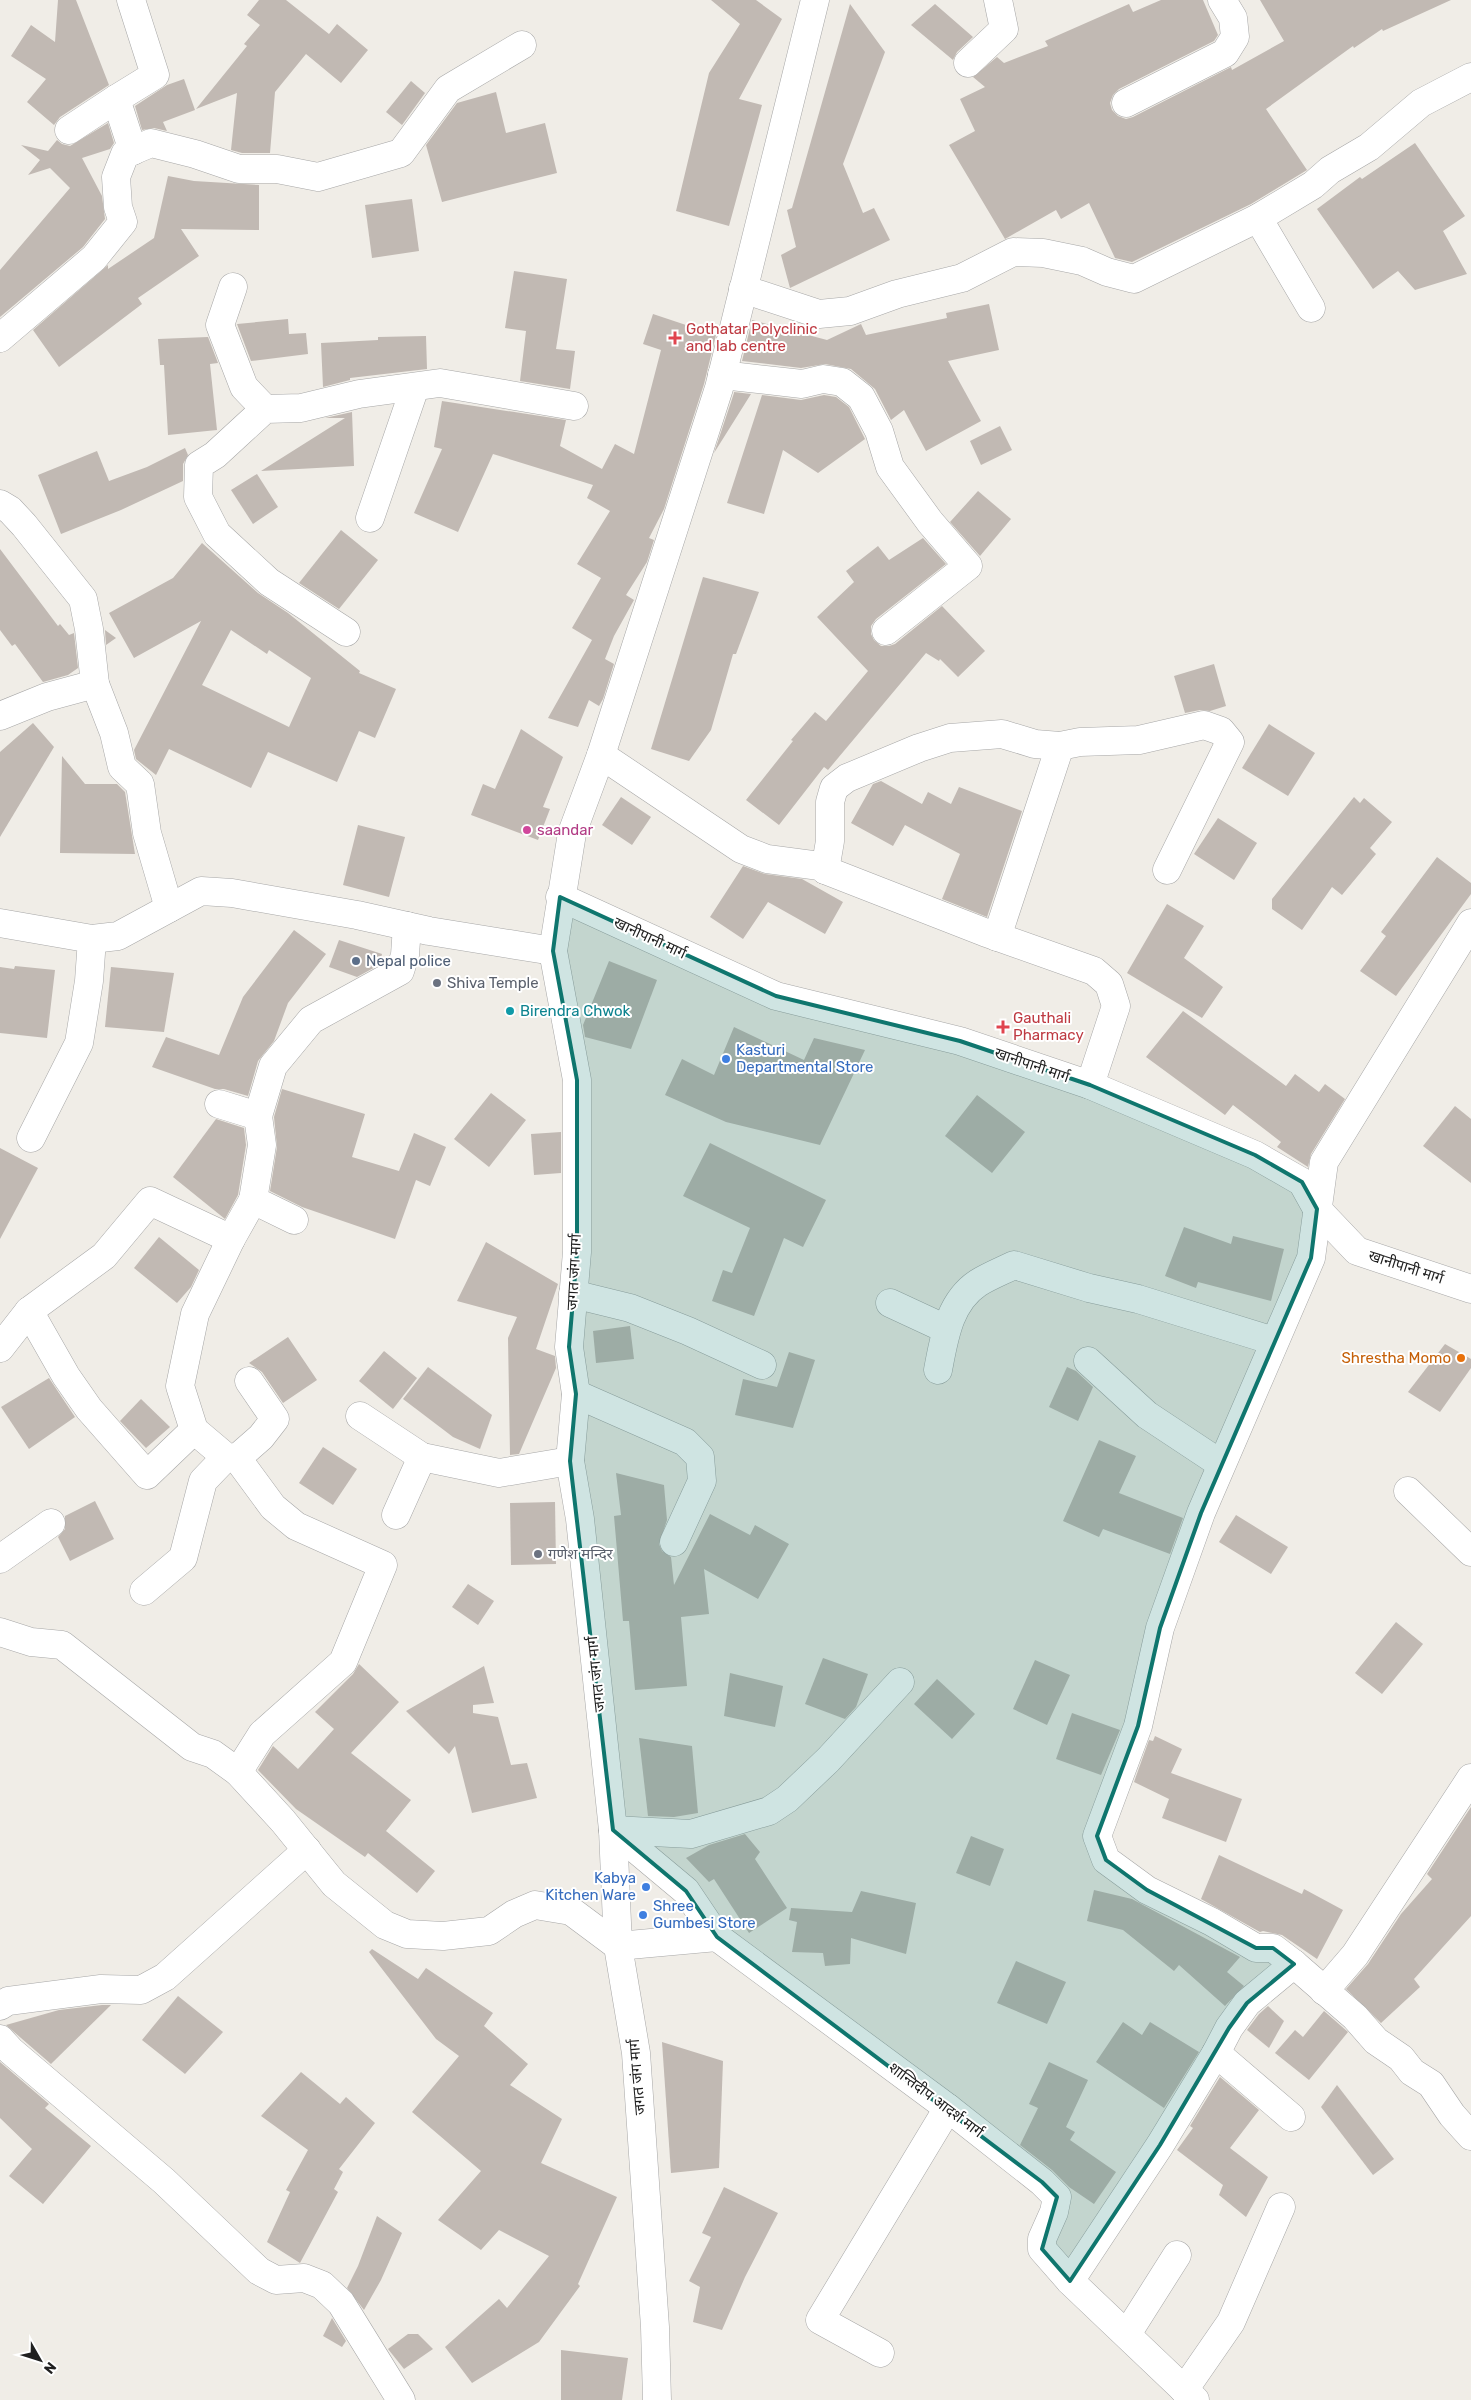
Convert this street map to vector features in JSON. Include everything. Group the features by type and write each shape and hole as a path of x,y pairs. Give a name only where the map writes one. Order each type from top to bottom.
{"street":[{"path":"69,130 155,75 131,0"},
{"path":"968,63 1004,29 998,0"},
{"path":"1126,102 1225,53 1235,36 1233,18 1222,0"},
{"name":"जगत जंग मार्ग","path":"657,2400 655,2327 636,2053 618,1946 613,1830 580,1519 570,1461 576,1394 569,1347 577,1252 577,1080 553,951 560,897 572,833 601,755 722,375 810,3"},
{"path":"1,337 94,258 123,222 118,207 116,177 125,154 151,143 195,154 239,169 277,169 318,177 401,153 448,90 522,45"},
{"path":"743,289 819,314 850,311 897,294 962,278 1013,252 1053,255 1082,261 1108,272 1134,278 1258,218 1313,185 1330,170 1369,147 1422,103 1471,77"},
{"path":"116,99 133,151"},
{"path":"1258,218 1310,308"},
{"path":"233,287 220,325 244,387 265,409"},
{"path":"722,375 802,384 824,379 842,382 861,397 879,431 890,468 930,522 968,566 886,631"},
{"path":"346,632 269,582 217,534 198,497 199,465 215,455 265,409 301,408 359,394 440,383 574,406"},
{"path":"370,518 414,387"},
{"path":"0,504 10,510 24,525 83,599 89,629 95,684 114,733 122,766 140,784 147,833 161,875 169,908"},
{"path":"0,716 47,697 95,684"},
{"path":"825,870 830,841 830,802 834,788 847,778 920,748 950,738 1002,734 1035,744 1060,746 1080,742 1139,740 1204,725 1221,731 1230,742 1167,870"},
{"path":"997,937 1060,746"},
{"path":"601,755 741,849 767,859 820,866 825,870 997,937 1094,971 1109,984 1116,1006 1090,1085"},
{"path":"0,923 92,939 118,936 201,891 232,893 553,951"},
{"name":"खानीपानी मार्ग","path":"560,897 776,996 960,1041 1090,1085 1255,1155 1302,1182 1317,1209 1357,1251 1471,1289"},
{"path":"1471,923 1324,1162 1311,1258 1200,1513 1160,1628 1138,1726 1097,1836 1106,1860 1147,1890 1212,1922 1256,1948 1273,1948 1294,1964 1355,2017 1376,2042 1401,2058 1412,2072 1431,2084 1452,2115 1471,2136"},
{"path":"238,1772 262,1734 343,1662 383,1565 296,1526 273,1507 232,1457 194,1430 180,1386 195,1314 230,1239 253,1200 262,1145 258,1116 273,1066 311,1020 400,970 405,955 407,926"},
{"path":"31,1138 80,1043 89,980 92,939"},
{"path":"219,1104 258,1116"},
{"path":"253,1200 294,1220"},
{"path":"0,1348 29,1311 104,1256 150,1201 230,1239"},
{"path":"938,1370 946,1329 955,1307 977,1284 1014,1265 1088,1288 1138,1299 1274,1341"},
{"path":"573,1294 630,1308 688,1331 762,1365"},
{"path":"890,1303 946,1329"},
{"path":"29,1311 66,1376 89,1409 147,1475 194,1430"},
{"path":"1088,1362 1147,1416 1221,1464"},
{"path":"144,1591 183,1558 203,1481 232,1457 261,1437 275,1419 248,1382"},
{"path":"576,1394 685,1442 700,1458 702,1481 674,1542"},
{"path":"360,1416 422,1457 499,1473 570,1461"},
{"path":"396,1515 422,1457"},
{"path":"1408,1490 1471,1552"},
{"path":"0,1559 51,1523"},
{"path":"0,1632 30,1642 62,1645 192,1747 213,1754 238,1772 334,1884 385,1925 407,1934 443,1936 490,1930 514,1914 535,1905 571,1911 618,1946 717,1937"},
{"path":"613,1830 691,1834 770,1811 787,1799 828,1760 900,1682"},
{"path":"1324,1991 1355,1955 1470,1783"},
{"name":"शान्तिदीप आदर्श मार्ग","path":"613,1830 686,1890 717,1937 948,2108 1042,2182 1057,2197 1054,2212 1042,2240 1042,2249 1070,2281 1189,2395"},
{"path":"0,2006 8,2001 101,1989 141,1990 165,1977 306,1850"},
{"path":"1070,2281 1160,2145 1216,2053 1229,2028 1247,2003 1294,1964"},
{"path":"0,2039 11,2051 164,2181 259,2271 276,2280 304,2278 322,2286 340,2303 401,2400"},
{"path":"1216,2053 1291,2117"},
{"path":"880,2353 820,2320 948,2108"},
{"path":"1189,2395 1231,2322 1281,2207"},
{"path":"1127,2334 1177,2255"}],"highlighted area":[{"path":"560,897 776,996 960,1041 1090,1085 1255,1155 1302,1182 1317,1209 1311,1258 1201,1513 1160,1628 1138,1726 1097,1836 1106,1860 1147,1890 1256,1948 1273,1948 1294,1964 1247,2003 1229,2028 1160,2145 1070,2281 1042,2249 1057,2197 1042,2182 717,1937 686,1891 613,1830 570,1461 576,1394 569,1347 577,1252 577,1080 553,951"}],"building":[{"path":"58,0 76,0 109,85 60,117 54,125 27,102 46,79 11,56 31,25 55,42"},
{"path":"259,0 286,0 329,34 337,24 368,50 341,83 306,54 275,92 270,153 242,153 231,150 237,93 196,109 247,46 244,44 260,25 247,15"},
{"path":"711,0 756,0 782,19 739,99 762,105 729,226 676,211 709,73 740,24"},
{"path":"1161,0 1203,0 1218,35 1214,41 1119,89 1113,95 1110,103 1112,110 1118,116 1126,119 1231,67 1232,70 1284,41 1260,0 1451,0 1383,31 1382,29 1354,48 1353,46 1266,109 1307,170 1251,204 1132,262 1115,258 1089,203 1061,219 1056,210 1005,239 949,145 975,131 960,99 985,87 973,77 997,57 1004,63 1048,46 1045,41 1129,4 1133,12"},
{"path":"850,4 885,52 843,164 863,213 874,208 890,240 790,288 781,255 796,247 787,210 792,208"},
{"path":"935,4 973,37 957,52 953,60 911,25"},
{"path":"184,79 195,110 163,122 167,131 154,128 142,130 135,106 167,85"},
{"path":"411,81 425,93 402,125 386,112"},
{"path":"496,92 506,133 545,123 557,173 442,202 426,145 457,103"},
{"path":"108,123 114,143 110,149 82,158 102,196 105,219 83,247 0,317 0,270 70,188 50,168 28,175 40,160 21,145 48,151 57,140 62,144 70,146"},
{"path":"1415,143 1465,216 1443,231 1467,274 1415,290 1398,271 1373,289 1317,209 1360,177 1362,179"},
{"path":"168,176 194,181 259,185 259,230 181,229 199,256 138,298 142,304 59,367 33,330 108,265 108,269 154,238"},
{"path":"412,199 419,251 372,258 365,205"},
{"path":"514,271 567,279 556,349 575,351 570,389 520,381 526,331 505,328"},
{"path":"989,304 999,350 948,361 981,421 926,451 904,410 891,420 875,389 851,369 825,364 801,368 742,361 752,320 827,340 861,324 866,335 947,318 946,313"},
{"path":"653,314 716,335 704,384 664,509 649,538 654,540 647,562 626,595 634,600 614,636 605,659 614,664 603,699 599,706 589,700 578,727 548,718 592,640 572,628 601,578 577,564 610,511 587,498 593,485 493,454 458,532 414,513 442,449 434,447 442,401 566,420 560,446 602,469 615,444 634,454 661,350 643,344"},
{"path":"288,319 289,334 306,333 308,354 251,361 237,324"},
{"path":"426,336 427,369 350,378 350,380 323,387 321,343 378,340 378,337"},
{"path":"208,337 218,363 210,364 217,430 168,435 164,365 160,365 158,339"},
{"path":"734,393 751,394 714,453"},
{"path":"762,395 801,400 824,395 836,397 849,407 865,439 818,473 783,450 764,514 727,503"},
{"path":"352,412 354,466 261,471 345,418 325,418"},
{"path":"1000,426 1012,450 981,465 970,441"},
{"path":"185,448 188,455 183,464 183,481 121,510 61,534 38,475 97,451 109,481 147,467"},
{"path":"257,474 278,507 253,524 231,490"},
{"path":"978,491 1011,519 980,556 950,522"},
{"path":"341,530 378,560 339,609 299,583"},
{"path":"923,538 946,564 876,619 871,626 871,634 874,640 881,646 895,644 942,606 985,651 958,677 940,659 939,661 926,653 828,770 824,767 779,825 746,800 793,741 791,740 815,712 826,721 868,671 817,617 854,582 846,571 878,546 889,560"},
{"path":"202,543 258,593 288,613 360,671 359,673 396,689 375,738 359,731 337,782 268,752 251,788 169,749 156,775 136,759 134,750 201,621 134,658 109,613 173,578","holes":["231,630 267,654 269,650 311,678 289,727 202,685"]},
{"path":"0,549 58,626 60,624 69,635 74,633 78,668 68,675 43,682 15,644 12,646 0,630"},
{"path":"703,577 759,592 736,654 733,654 711,730 689,761 651,749"},
{"path":"105,630 116,638 106,645"},
{"path":"1214,664 1226,706 1210,711 1200,710 1185,713 1174,676"},
{"path":"33,723 54,747 0,837 0,752"},
{"path":"1269,724 1315,753 1288,796 1242,768"},
{"path":"521,729 563,757 543,807 550,809 538,840 471,815 483,784 495,789"},
{"path":"62,756 85,784 117,784 125,792 135,854 60,853"},
{"path":"881,781 922,804 928,792 951,804 959,787 1022,811 987,917 942,899 960,854 905,825 893,846 851,823 873,784"},
{"path":"621,797 651,817 632,845 602,825"},
{"path":"1354,797 1360,803 1364,798 1392,822 1370,848 1376,854 1342,895 1332,887 1302,930 1272,909 1272,899"},
{"path":"1218,818 1257,843 1234,880 1194,854"},
{"path":"358,825 405,837 389,897 343,885"},
{"path":"1437,857 1471,883 1471,894 1396,996 1360,971 1386,936 1381,932"},
{"path":"743,866 765,874 802,879 843,902 825,934 768,902 743,939 710,917"},
{"path":"1167,904 1204,926 1184,958 1223,987 1202,1018 1127,973"},
{"path":"294,930 326,954 288,1003 274,1041 258,1061 248,1096 224,1089 215,1089 152,1067 166,1037 219,1055 243,997"},
{"name":"Nepal police","path":"339,940 382,954 379,965 357,977 329,967"},
{"path":"609,961 657,980 631,1049 585,1037 583,1025"},
{"path":"15,966 55,970 47,1038 0,1033 0,967 14,969"},
{"path":"111,967 174,973 164,1032 105,1027"},
{"path":"1183,1011 1286,1086 1295,1074 1319,1092 1325,1084 1345,1099 1311,1154 1308,1167 1277,1147 1281,1142 1233,1105 1225,1115 1146,1057"},
{"path":"734,1027 804,1060 814,1038 865,1050 820,1145 726,1122 665,1095 682,1059 714,1075"},
{"path":"282,1089 365,1114 352,1157 399,1171 414,1133 446,1147 430,1186 416,1180 395,1239 302,1207 270,1191 277,1147 274,1117"},
{"path":"491,1093 526,1120 489,1167 454,1139"},
{"path":"977,1095 1025,1132 992,1173 945,1136"},
{"path":"1455,1106 1471,1119 1471,1183 1423,1146"},
{"path":"216,1119 244,1128 246,1145 238,1195 225,1219 173,1177"},
{"path":"561,1132 561,1173 534,1175 531,1134"},
{"path":"710,1143 826,1200 803,1247 784,1238 754,1316 712,1301 723,1270 732,1273 750,1228 683,1196"},
{"path":"0,1148 38,1168 0,1239"},
{"path":"1184,1227 1231,1244 1233,1236 1284,1249 1271,1301 1198,1282 1196,1288 1165,1276"},
{"path":"159,1237 199,1270 191,1287 177,1303 134,1268"},
{"path":"486,1242 558,1284 536,1349 555,1356 556,1368 519,1454 510,1455 508,1338 517,1317 457,1301"},
{"path":"630,1326 634,1359 596,1363 593,1331"},
{"path":"288,1337 317,1380 283,1403 262,1372 249,1363"},
{"path":"1445,1344 1471,1359 1471,1368 1440,1412 1408,1392"},
{"path":"384,1351 417,1378 393,1409 359,1381"},
{"path":"789,1352 815,1360 793,1428 735,1415 743,1379 777,1387"},
{"path":"428,1367 492,1415 480,1449 453,1437 403,1399"},
{"path":"1067,1367 1076,1371 1093,1387 1078,1421 1049,1407"},
{"path":"49,1378 75,1417 29,1449 1,1407"},
{"path":"141,1399 170,1427 146,1448 120,1421"},
{"path":"1099,1440 1136,1456 1119,1493 1183,1518 1170,1554 1103,1529 1099,1537 1063,1521"},
{"path":"323,1447 357,1469 333,1505 299,1483"},
{"path":"616,1473 664,1485 667,1520 659,1544 662,1551 671,1557 674,1585 710,1514 750,1535 755,1525 789,1544 758,1599 704,1569 709,1614 681,1617 687,1686 635,1690 629,1621 623,1621 614,1516 621,1515"},
{"path":"95,1501 114,1539 70,1561 58,1537 65,1529 65,1516"},
{"path":"555,1502 556,1564 511,1565 510,1503"},
{"path":"1236,1515 1288,1547 1271,1574 1219,1542"},
{"path":"468,1584 494,1601 478,1625 452,1607"},
{"path":"1396,1622 1423,1644 1382,1694 1355,1673"},
{"path":"823,1658 868,1674 856,1707 845,1719 805,1704"},
{"path":"1035,1660 1070,1675 1047,1725 1013,1709"},
{"path":"359,1664 399,1702 351,1753 411,1800 386,1831 435,1871 417,1893 368,1853 365,1857 296,1809 258,1770 273,1746 298,1769 334,1729 315,1712 353,1674"},
{"path":"484,1666 494,1703 473,1705 473,1713 498,1717 511,1765 527,1763 537,1798 472,1813 455,1746 449,1754 406,1711"},
{"path":"730,1673 783,1686 775,1727 724,1716"},
{"path":"937,1679 975,1714 952,1739 914,1704"},
{"path":"1072,1713 1120,1730 1101,1775 1056,1759"},
{"path":"1155,1736 1182,1749 1171,1773 1242,1799 1226,1842 1162,1818 1169,1799 1134,1782 1149,1740 1153,1741"},
{"path":"639,1738 692,1746 698,1813 674,1817 648,1816"},
{"path":"1471,1807 1471,1916 1414,1979 1420,1987 1381,2023 1346,1989 1368,1964 1401,1914 1432,1879 1427,1874"},
{"path":"745,1834 760,1852 755,1859 787,1908 749,1933 714,1879 709,1882 686,1858 709,1845"},
{"path":"971,1836 1004,1849 990,1886 956,1873"},
{"path":"1219,1855 1302,1894 1304,1889 1343,1910 1317,1959 1282,1935 1260,1932 1201,1899"},
{"path":"1094,1890 1132,1899 1240,1957 1227,1972 1244,1986 1225,2006 1179,1965 1174,1971 1123,1930 1087,1921"},
{"path":"861,1891 916,1903 906,1954 851,1938 850,1964 825,1966 823,1953 792,1952 797,1922 789,1920 791,1908 852,1912"},
{"path":"372,1949 418,1979 426,1968 493,2013 484,2026 528,2064 510,2085 562,2119 541,2163 617,2197 578,2284 580,2286 539,2342 472,2383 445,2347 499,2299 507,2308 549,2256 499,2230 481,2250 438,2220 481,2171 412,2112 459,2056 436,2039 369,1952"},
{"path":"1016,1961 1066,1982 1047,2024 997,2003"},
{"path":"178,1996 223,2032 185,2074 142,2040"},
{"path":"111,2005 51,2064 6,2025 59,2010"},
{"path":"1268,2006 1284,2021 1269,2048 1247,2030 1259,2014"},
{"path":"1324,2011 1348,2032 1309,2080 1275,2053 1295,2030 1303,2037"},
{"path":"1123,2022 1142,2035 1150,2022 1199,2052 1164,2108 1096,2062"},
{"path":"662,2042 723,2061 719,2168 671,2173"},
{"path":"0,2062 49,2104 45,2108 91,2146 43,2204 9,2176 32,2149 0,2118"},
{"path":"1049,2062 1088,2080 1066,2127 1075,2132 1070,2140 1116,2172 1094,2204 1069,2187 1052,2170 1020,2145 1038,2108 1029,2104"},
{"path":"301,2072 340,2104 346,2097 375,2123 339,2169 343,2172 334,2189 338,2192 300,2263 267,2242 290,2192 286,2190 308,2150 261,2116"},
{"path":"1220,2077 1259,2110 1230,2148 1268,2177 1246,2217 1219,2195 1223,2185 1177,2150 1193,2128 1190,2126"},
{"path":"1337,2085 1394,2159 1373,2175 1321,2107"},
{"path":"724,2187 778,2213 745,2277 722,2330 693,2322 700,2287 689,2281 711,2237 702,2233"},
{"path":"377,2216 402,2233 381,2280 364,2310 347,2288 358,2266"},
{"path":"332,2318 346,2341 342,2347 323,2336"},
{"path":"408,2334 418,2334 433,2349 404,2369 388,2349"},
{"path":"561,2350 628,2358 622,2400 561,2400"}],"place":[{"name":"Gothatar Polyclinic and lab centre","path":"675,338"},
{"name":"saandar","path":"527,830"},
{"name":"Nepal police","path":"356,961"},
{"name":"Shiva Temple","path":"437,983"},
{"name":"Birendra Chwok","path":"510,1011"},
{"name":"Gauthali Pharmacy","path":"1003,1027"},
{"name":"Kasturi Departmental Store","path":"726,1059"},
{"name":"Shrestha Momo","path":"1461,1358"},
{"name":"गणेश मन्दिर","path":"538,1554"},
{"name":"Kabya Kitchen Ware","path":"646,1887"},
{"name":"Shree Gumbesi Store","path":"643,1915"}]}
